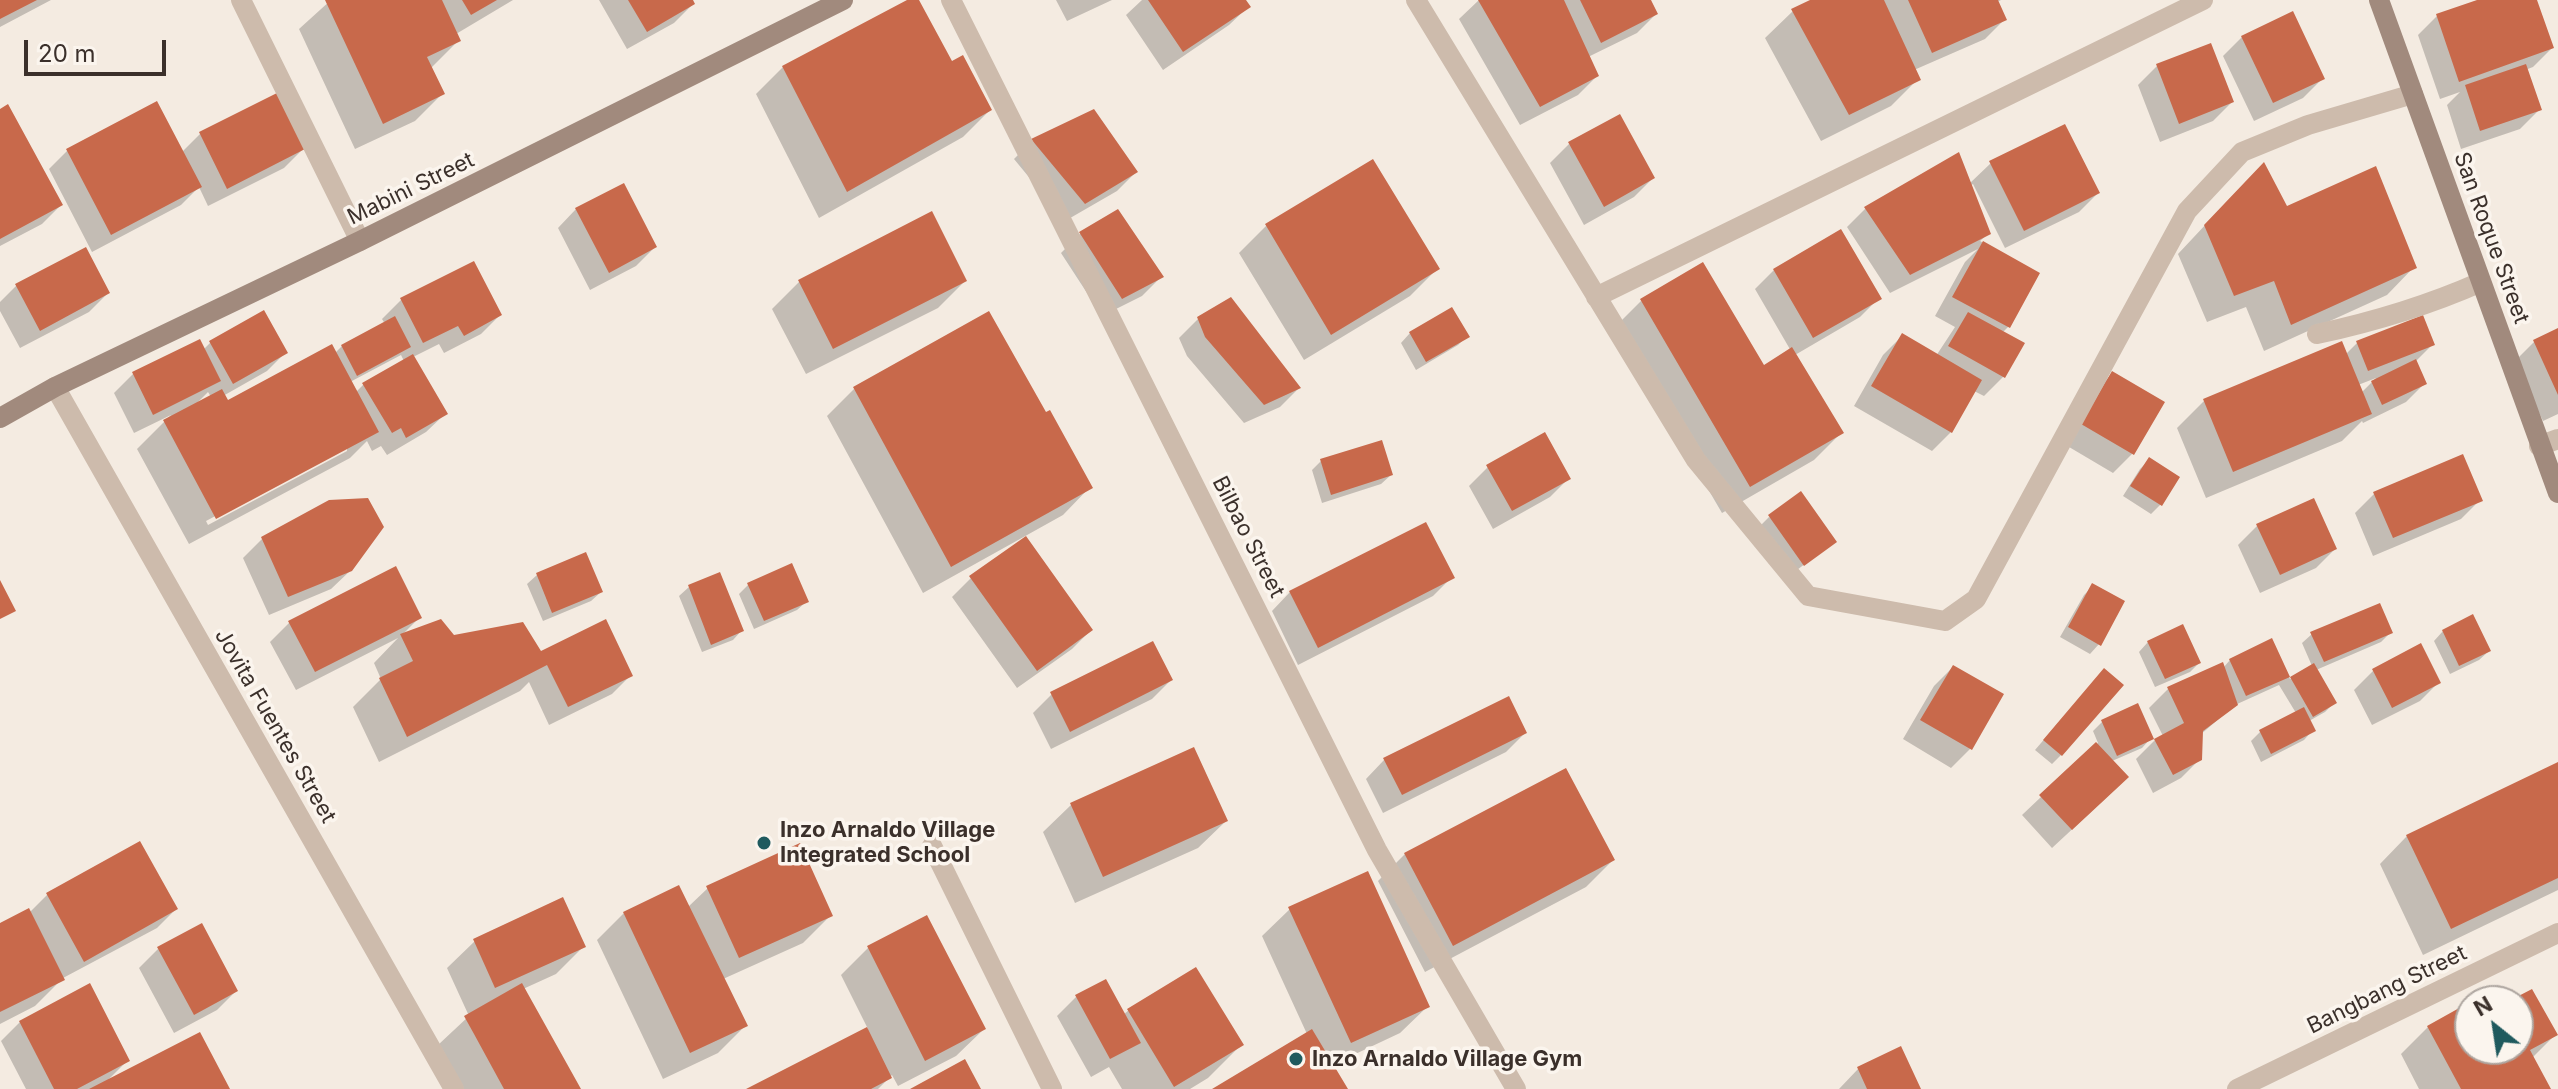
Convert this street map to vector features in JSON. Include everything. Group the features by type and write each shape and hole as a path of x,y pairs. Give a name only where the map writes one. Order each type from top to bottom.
{"main road":[{"name":"Mabini Street","path":"0,418 55,387 360,241 843,0"},
{"name":"San Roque Street","path":"2379,0 2481,282 2549,442 2558,493"}],"street":[{"path":"241,0 360,241"},
{"name":"Bilbao Street","path":"951,0 1377,850 1516,1089"},
{"path":"1416,0 1696,460 1808,596 1945,621 1976,599 2187,211 2242,152 2308,125 2413,94"},
{"path":"1596,297 2203,0"},
{"path":"2317,334 2350,327 2449,296 2481,282"},
{"name":"Jovita Fuentes Street","path":"55,387 454,1089"},
{"path":"932,846 1052,1089"},
{"name":"Bangbang Street","path":"2237,1089 2558,933"}],"building":[{"path":"0,0 37,0 0,19"},
{"path":"325,0 442,0 461,41 427,57 445,94 383,124"},
{"path":"462,0 497,0 471,15"},
{"path":"628,0 693,0 695,4 647,32"},
{"path":"907,0 919,0 952,61 963,55 992,110 847,192 782,66"},
{"path":"1148,0 1246,0 1251,7 1183,52"},
{"path":"1478,0 1564,0 1599,76 1540,107"},
{"path":"1580,0 1651,0 1658,14 1601,43"},
{"path":"1810,0 1884,0 1921,80 1849,115 1791,9"},
{"path":"1908,0 1998,0 2007,20 1932,53"},
{"path":"2477,0 2537,0 2554,48 2459,82 2436,14"},
{"path":"2293,11 2325,79 2273,103 2241,36"},
{"path":"2211,43 2234,102 2179,124 2156,64"},
{"path":"2526,64 2542,110 2480,131 2465,85"},
{"path":"277,93 305,149 227,189 199,132"},
{"path":"157,101 202,187 111,235 66,149"},
{"path":"8,104 63,205 0,239 0,109"},
{"path":"1094,109 1138,172 1085,204 1031,139"},
{"path":"1620,114 1655,178 1604,207 1568,142"},
{"path":"2065,124 2100,193 2024,231 1989,161"},
{"path":"1959,152 1991,234 1910,275 1864,207"},
{"path":"1373,159 1440,269 1331,335 1265,224"},
{"path":"2264,162 2287,206 2376,166 2417,268 2291,325 2274,281 2234,296 2204,225"},
{"path":"624,183 657,247 609,273 575,208"},
{"path":"1118,209 1164,277 1122,299 1079,232"},
{"path":"932,211 967,281 833,349 798,280"},
{"path":"1841,229 1882,299 1813,338 1773,269"},
{"path":"1983,241 2040,273 2010,328 1952,297"},
{"path":"86,247 110,293 40,331 15,284"},
{"path":"474,261 502,315 464,336 458,326 423,343 400,298"},
{"path":"1703,262 1764,365 1792,347 1844,433 1750,487 1640,299"},
{"path":"1231,297 1301,388 1264,405 1205,337 1197,317"},
{"path":"1452,307 1470,337 1426,362 1409,332"},
{"path":"264,310 288,353 233,384 209,341"},
{"path":"989,311 1046,412 1050,410 1093,488 951,567 853,387"},
{"path":"1968,312 2025,343 2005,378 1948,346"},
{"path":"2423,315 2435,345 2368,371 2356,341"},
{"path":"395,316 411,347 357,376 341,345"},
{"path":"2558,328 2558,395 2533,340"},
{"path":"1902,333 1982,380 1952,433 1871,386"},
{"path":"200,339 221,381 153,415 132,372"},
{"path":"2342,341 2372,414 2233,472 2203,399"},
{"path":"332,344 379,432 216,519 163,420 222,389 228,400"},
{"path":"413,354 448,414 406,438 401,428 392,433 362,383"},
{"path":"2416,359 2427,384 2382,405 2371,381"},
{"path":"2112,371 2165,402 2134,455 2081,424"},
{"path":"1545,432 1571,479 1512,511 1486,465"},
{"path":"1382,440 1393,475 1331,495 1320,459"},
{"path":"2463,454 2483,501 2393,538 2373,492"},
{"path":"2149,457 2180,477 2162,506 2130,486"},
{"path":"1801,491 1837,542 1804,566 1768,515"},
{"path":"368,498 384,527 352,571 288,597 261,537 329,500"},
{"path":"2314,498 2337,549 2280,575 2256,524"},
{"path":"1426,522 1455,578 1318,648 1289,591"},
{"path":"1026,536 1093,630 1037,671 969,576"},
{"path":"586,552 603,592 552,613 536,573"},
{"path":"792,563 809,602 764,621 747,583"},
{"path":"396,566 422,618 315,672 288,621"},
{"path":"720,572 744,631 711,645 688,585"},
{"path":"0,580 16,611 0,619"},
{"path":"2092,583 2125,601 2101,646 2068,627"},
{"path":"2380,603 2393,633 2324,662 2310,632"},
{"path":"2473,614 2491,651 2459,666 2442,630"},
{"path":"441,619 454,635 523,622 541,651 606,619 633,676 568,707 547,665 407,737 379,678 413,661 400,634"},
{"path":"2183,624 2201,663 2165,679 2147,641"},
{"path":"2272,638 2290,677 2246,696 2229,659"},
{"path":"1153,641 1173,680 1070,732 1050,692"},
{"path":"2421,643 2441,683 2392,708 2372,669"},
{"path":"2223,662 2238,705 2203,731 2202,760 2173,775 2154,739 2184,723 2167,687"},
{"path":"2314,663 2337,703 2313,717 2290,677"},
{"path":"1953,665 2004,694 1972,750 1920,720"},
{"path":"2104,668 2124,685 2062,756 2043,740"},
{"path":"1509,696 1527,733 1402,795 1383,758"},
{"path":"2138,703 2154,739 2117,756 2101,720"},
{"path":"2304,707 2316,731 2271,754 2259,730"},
{"path":"2096,742 2129,777 2072,830 2039,795"},
{"path":"1194,747 1228,821 1103,877 1070,803"},
{"path":"2558,762 2558,878 2451,929 2406,835"},
{"path":"1566,768 1615,860 1453,946 1404,853"},
{"path":"140,841 178,909 84,962 46,893"},
{"path":"800,843 833,916 739,958 706,886"},
{"path":"1368,871 1430,1007 1351,1043 1288,907"},
{"path":"679,885 748,1026 690,1053 623,912"},
{"path":"563,897 586,947 495,988 473,939"},
{"path":"29,908 65,980 0,1012 0,923"},
{"path":"927,915 986,1029 925,1061 867,946"},
{"path":"202,923 238,991 194,1015 157,947"},
{"path":"1196,967 1244,1045 1174,1087 1127,1009"},
{"path":"1106,979 1141,1043 1110,1059 1075,995"},
{"path":"90,983 130,1061 77,1089 54,1089 19,1021"},
{"path":"522,983 581,1089 504,1089 464,1016"},
{"path":"2534,993 2558,1035 2534,1048"},
{"path":"2454,1011 2454,1065 2534,1065 2534,1057 2551,1089 2461,1089 2427,1026"},
{"path":"867,1027 892,1078 871,1089 746,1089"},
{"name":"Inzo Arnaldo Village Gym","path":"1312,1029 1348,1089 1212,1089"},
{"path":"200,1032 230,1089 89,1089"},
{"path":"1901,1046 1921,1089 1867,1089 1857,1067"},
{"path":"965,1059 981,1089 910,1089"}],"place":[{"name":"Inzo Arnaldo Village Integrated School","path":"764,843"},
{"name":"Inzo Arnaldo Village Gym","path":"1296,1059"}]}
